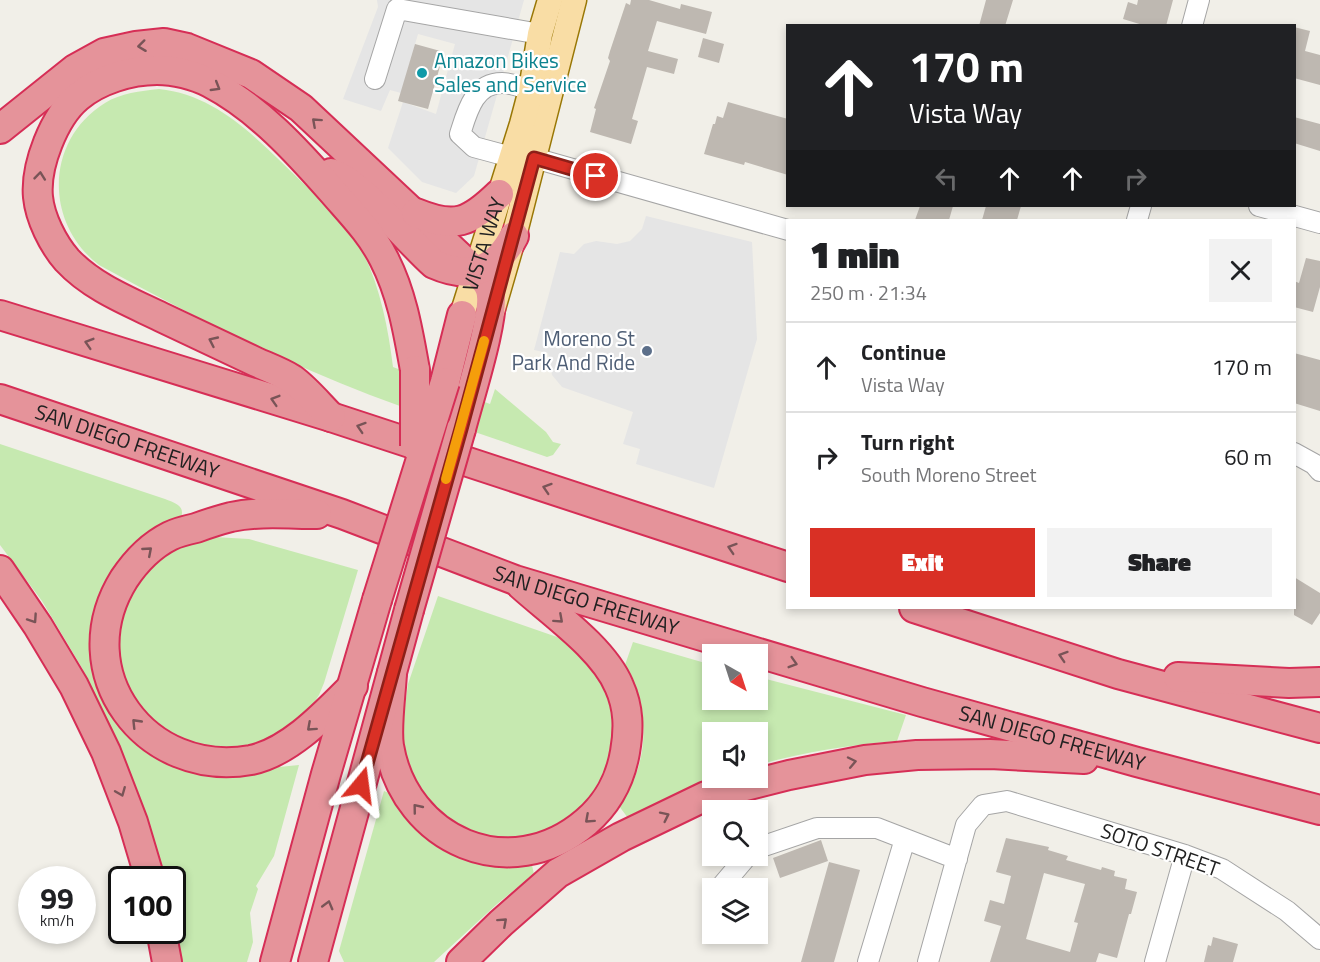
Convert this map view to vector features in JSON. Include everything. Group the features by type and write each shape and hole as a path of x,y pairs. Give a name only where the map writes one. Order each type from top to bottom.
{"highway":[{"path":"0,129 75,69 104,53 136,46 164,44 187,48 251,74 301,108 414,212 476,272 490,289 492,301 476,319"},
{"path":"275,962 326,774 411,487 416,436 415,370 401,299 385,261 361,222 312,168 250,109 224,91 207,81 182,73 156,70 123,74 78,97 59,119 48,142 40,168 38,196 45,222 67,260 105,290 292,379 331,417"},
{"path":"312,168 335,174 354,187 434,264 448,270 476,272 488,265 507,248 514,236"},
{"path":"414,212 445,223 455,222 477,214 499,194"},
{"path":"0,315 331,417 786,566"},
{"name":"VISTA WAY","path":"411,487 457,387 476,319"},
{"path":"313,962 409,610 457,387"},
{"name":"SAN DIEGO FREEWAY","path":"0,399 342,514 515,580 922,702 1320,810"},
{"path":"342,514 269,513 232,517 171,535 152,546 133,565 114,594 105,623 103,654 111,682 122,707 140,728 161,744 188,757 221,762 252,760 283,747 304,733 353,686"},
{"path":"0,570 38,626 74,686 110,762 133,822 146,866"},
{"path":"392,673 389,744 396,773 414,806 432,825 471,847 485,851 518,853 551,844 579,827 605,802 623,766 629,726 625,703 607,663 515,580"},
{"path":"917,609 1118,674 1320,728"},
{"path":"1118,674 1289,683 1320,682"},
{"path":"461,962 558,873 621,837 706,796 789,775 865,760 917,755 990,754 1137,762"},
{"path":"164,944 167,962"}],"main road":[{"name":"VISTA WAY","path":"476,272 499,194 522,158 552,36 550,0"},
{"name":"VISTA WAY","path":"476,319 514,236 531,90 552,36 574,0"}],"street":[{"path":"1193,24 1199,0"},
{"path":"375,80 397,9 552,36"},
{"path":"531,90 504,83 486,86 469,104 460,134 474,147 786,229"},
{"path":"1263,207 1320,223"},
{"path":"1296,454 1314,464 1320,471"},
{"name":"SOTO STREET","path":"957,859 966,825 983,805 1007,801 1185,855 1221,869 1287,911 1320,939"},
{"path":"768,845 817,828 877,828 957,859 928,962"},
{"path":"868,962 905,839"},
{"path":"1155,962 1185,855"},
{"path":"728,878 739,866"}],"green space":[{"path":"159,89 181,93 201,101 221,111 239,124 348,228 372,273 385,320 393,367 490,404 495,389 546,432 553,442 561,444 553,455 547,457 335,381 232,334 99,265 81,247 68,227 61,205 59,182 62,159 71,138 85,119 105,103 124,95"},
{"path":"0,444 165,499 182,509 179,522 111,575 93,619 92,652 182,768 207,774 299,765 274,856 256,886 258,889 250,913 253,942 247,962 178,962 175,944 186,944 186,866 157,866 134,797 139,795 123,754 82,668 42,601 0,545"},
{"path":"214,537 249,539 358,570 324,683 307,713 284,732 248,748 223,751 188,743 146,717 120,675 117,622 146,566 179,545"},
{"path":"438,596 569,643 597,671 610,700 613,747 605,773 588,804 543,835 507,840 471,834 438,814 410,779 401,735 408,684"},
{"path":"633,642 702,662 702,710 768,710 768,680 906,715 897,741 827,750 768,762 768,722 702,722 702,783 679,792 628,818 619,806 637,772 642,754 643,718 625,665"},
{"path":"384,791 391,794 403,813 531,861 534,874 497,904 434,962 344,962 339,951"}],"shaded area":[{"path":"377,0 524,0 474,176 456,193 422,182 388,148 403,102 436,114 455,44 418,34 401,93 390,90 381,111 343,99 378,7"},
{"name":"Moreno St Park And Ride","path":"646,216 752,242 757,339 714,488 636,464 640,449 623,444 633,412 562,387 552,375 548,353 534,350 560,252 574,254 584,244 596,241 617,244 630,241 642,229"}],"building":[{"path":"631,0 649,0 680,9 681,4 712,12 706,34 657,21 648,51 678,59 674,74 647,67 632,119 638,121 631,144 590,132 596,109 594,108 610,61 608,58 610,51 626,3 630,5"},
{"path":"986,0 1013,0 1006,24 980,24"},
{"path":"1138,0 1173,0 1167,24 1139,24 1123,19 1128,2 1137,5"},
{"path":"1296,28 1310,31 1305,51 1320,55 1320,85 1296,79"},
{"path":"703,38 724,44 719,63 698,57"},
{"name":"Amazon Bikes Sales and Service","path":"415,44 444,52 428,109 398,101"},
{"path":"728,102 786,118 786,174 745,162 744,165 704,154 717,116 723,118"},
{"path":"1296,118 1320,124 1320,151 1296,144"},
{"path":"920,207 953,207 949,219 915,219"},
{"path":"986,207 1021,207 1017,219 982,219"},
{"path":"1306,258 1320,261 1320,287 1313,312 1296,308 1296,282 1299,283"},
{"path":"1296,354 1320,360 1320,411 1296,404"},
{"path":"1296,578 1320,593 1320,613 1312,625 1294,615"},
{"path":"1006,838 1049,847 1048,850 1068,856 1066,860 1101,870 1102,867 1115,871 1114,876 1127,879 1125,889 1137,892 1117,958 1099,953 1096,962 990,962 1001,926 984,921 990,900 1004,904 1011,876 996,872","holes":["1044,873 1085,884 1074,922 1078,923 1070,952 1026,939"]},
{"path":"821,840 828,861 780,878 773,858"},
{"path":"829,862 860,870 834,962 801,962"},
{"path":"1213,937 1238,944 1233,962 1204,962 1208,945 1211,946"}],"slow traffic":[{"path":"446,479 484,341"}],"place":[{"name":"Amazon Bikes Sales and Service","path":"422,73"},
{"name":"Moreno St Park And Ride","path":"647,351"}],"route":[{"path":"361,785 534,158 596,176"}]}
